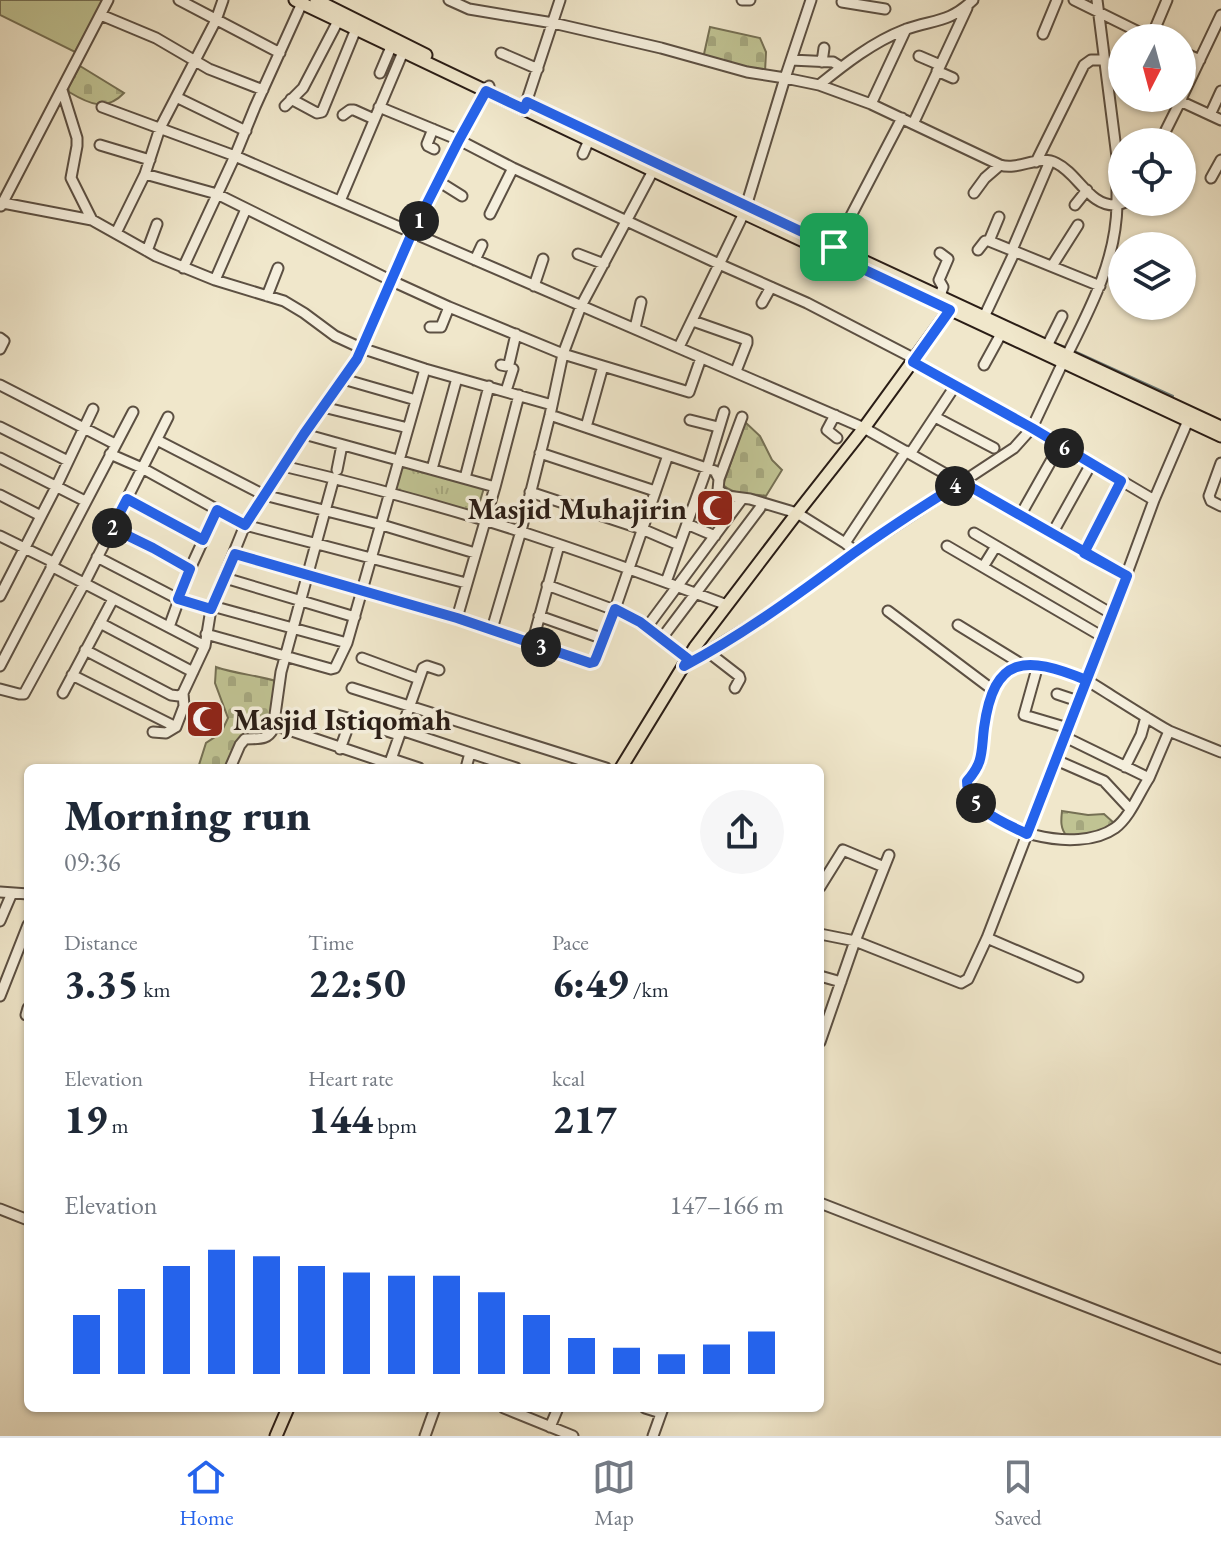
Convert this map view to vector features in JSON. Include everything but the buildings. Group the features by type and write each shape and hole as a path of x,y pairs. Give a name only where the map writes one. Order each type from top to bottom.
{"main road":[{"path":"301,1 324,4 340,17 487,88"},
{"path":"358,26 397,50 487,88 528,100 655,168"},
{"path":"528,100 589,140 747,204 940,296 952,307 986,313 1047,346"},
{"path":"836,245 1001,334 1068,354 1221,436"},
{"path":"623,764 686,662 952,307"},
{"path":"1189,417 1221,427"},
{"path":"276,1436 286,1412"}],"street":[{"path":"108,0 1,205 92,220 183,268 295,307 335,336 361,348 519,395 586,427 717,472 719,479"},
{"path":"179,0 280,53"},
{"path":"116,233 145,174 160,128 216,20 223,0"},
{"path":"528,100 560,0"},
{"path":"742,0 750,0"},
{"path":"679,347 747,204 811,0"},
{"path":"1043,34 1057,0"},
{"path":"1074,0 1124,24"},
{"path":"1097,0 1113,128"},
{"path":"1157,24 1167,0"},
{"path":"183,268 301,1"},
{"path":"453,1 469,9 553,23 691,55 747,72 819,85 871,104 1000,165 1011,167 1044,159 1059,164 1101,204 1108,204"},
{"path":"842,2 869,3 885,9"},
{"path":"819,85 871,48 906,29 945,20 971,2"},
{"path":"913,124 971,2"},
{"path":"101,15 156,38 209,69 263,90"},
{"path":"1196,68 1221,15"},
{"path":"340,17 303,88 288,103 322,112 358,26"},
{"path":"871,104 906,29"},
{"path":"1210,38 1221,42"},
{"path":"822,62 824,48"},
{"path":"380,73 397,50"},
{"path":"340,201 379,107 397,50"},
{"path":"501,53 538,69"},
{"path":"919,56 953,78"},
{"path":"1196,58 1200,60"},
{"path":"791,60 836,63 841,67"},
{"path":"1036,162 1084,65 1091,60 1105,60"},
{"path":"153,732 166,733 176,727 184,706 183,693 205,646 212,608 245,525 357,359 412,233 487,88"},
{"path":"62,90 77,138 71,178 92,220"},
{"path":"1210,115 1221,91"},
{"path":"176,97 246,131"},
{"path":"102,107 235,156 864,428 1127,576"},
{"path":"379,107 459,140 513,168 807,303 1154,500"},
{"path":"1196,107 1221,120"},
{"path":"343,115 354,110 374,119"},
{"path":"836,245 902,118"},
{"path":"433,129 427,144 434,149"},
{"path":"583,154 589,140"},
{"path":"100,145 150,160"},
{"path":"1211,178 1221,160"},
{"path":"986,313 1050,161"},
{"path":"974,193 1000,165"},
{"path":"490,214 513,168"},
{"path":"492,629 521,531 563,354 581,306 655,168"},
{"path":"145,174 217,194 392,281 563,354 689,392 701,358"},
{"path":"438,181 462,196"},
{"path":"1075,205 1087,190"},
{"path":"215,280 246,209"},
{"path":"547,585 615,609 662,638 686,662 708,652 1009,452 1032,428 1100,286 1120,216"},
{"path":"989,241 999,217"},
{"path":"147,251 157,224"},
{"path":"1052,266 1078,225"},
{"path":"978,250 985,241 989,241 1100,286"},
{"path":"475,260 482,245"},
{"path":"940,253 948,258 939,280 943,287 940,296"},
{"path":"578,254 604,264"},
{"path":"534,286 543,259"},
{"path":"267,296 278,268"},
{"path":"762,303 771,287"},
{"path":"635,328 641,302"},
{"path":"430,327 441,327 449,307"},
{"path":"1047,346 1062,316"},
{"path":"693,321 747,340 736,371"},
{"path":"501,365 509,364 516,334"},
{"path":"984,365 1001,334"},
{"path":"0,338 4,341 0,349"},
{"path":"586,427 603,366"},
{"path":"206,634 333,669 342,656 355,617 425,369"},
{"path":"506,391 513,369"},
{"path":"432,469 457,378"},
{"path":"343,379 416,400"},
{"path":"0,385 83,428 142,468 245,525 466,583"},
{"path":"465,478 489,386"},
{"path":"845,543 955,386"},
{"path":"457,618 519,395"},
{"path":"323,407 408,428"},
{"path":"0,596 4,578 25,548 93,409"},
{"path":"0,666 133,412"},
{"path":"666,582 724,412"},
{"path":"835,415 827,430 837,438"},
{"path":"0,689 24,694 84,584 168,417"},
{"path":"742,417 719,479 720,492 797,513 856,552"},
{"path":"935,417 994,448"},
{"path":"824,935 855,941 961,983 968,979 987,938 1154,500 1189,417"},
{"path":"690,420 718,427"},
{"path":"0,427 68,461"},
{"path":"304,434 495,487"},
{"path":"157,440 264,495 475,553"},
{"path":"232,764 245,739 263,739 269,736 274,725 284,656 342,445"},
{"path":"1020,516 1060,445"},
{"path":"540,453 655,491"},
{"path":"235,554 457,618 590,663 594,662 604,639 668,455"},
{"path":"0,458 85,501"},
{"path":"1221,463 1209,496 1212,502 1221,506"},
{"path":"1052,534 1091,464"},
{"path":"283,466 336,474 486,520 727,605"},
{"path":"1084,553 1121,481"},
{"path":"530,492 642,529 679,545"},
{"path":"0,495 41,516"},
{"path":"127,499 203,540"},
{"path":"647,627 742,499"},
{"path":"662,638 760,508"},
{"path":"169,627 190,569 217,510"},
{"path":"687,524 715,536"},
{"path":"112,528 190,569"},
{"path":"974,533 1112,614"},
{"path":"0,536 84,584 205,646"},
{"path":"532,644 559,545"},
{"path":"947,546 1103,637"},
{"path":"983,567 996,546"},
{"path":"97,557 178,599 347,643"},
{"path":"225,578 355,617"},
{"path":"63,693 113,599"},
{"path":"888,611 993,690"},
{"path":"539,616 604,639"},
{"path":"100,623 193,672"},
{"path":"958,625 1023,665"},
{"path":"85,650 171,695 183,693"},
{"path":"708,652 739,676 735,688"},
{"path":"362,658 419,679"},
{"path":"1038,665 1024,715 1066,732 1149,778"},
{"path":"1169,731 1149,778 1130,809 1115,828 1087,838 1055,839 1027,834 982,809 966,785 979,767 993,690 1006,671 1015,666 1038,665 1086,680 1169,731 1221,752"},
{"path":"274,725 390,764 425,666 439,670"},
{"path":"72,675 176,727"},
{"path":"352,688 593,764"},
{"path":"1057,694 1078,701"},
{"path":"337,715 504,764"},
{"path":"1125,767 1146,717"},
{"path":"340,749 351,719"},
{"path":"467,764 470,753"},
{"path":"1056,760 1104,781 1130,809"},
{"path":"824,881 843,850 884,867"},
{"path":"824,1023 889,855"},
{"path":"0,892 24,894"},
{"path":"0,921 12,893"},
{"path":"0,996 24,935"},
{"path":"987,938 1078,977"},
{"path":"824,977 841,982"},
{"path":"824,1205 1221,1359"},
{"path":"0,1209 24,1218"},
{"path":"434,1412 426,1433 440,1436"},
{"path":"514,1412 554,1431 573,1436"},
{"path":"536,1421 539,1412"},
{"path":"653,1436 661,1412"}],"green space":[{"path":"0,0 103,0 75,52 0,15"},
{"path":"710,27 760,38 766,52 765,72 705,57"},
{"path":"80,66 124,93 111,103 97,104 69,92 68,88"},
{"path":"745,422 760,436 772,460 782,470 766,496 738,493 723,485"},
{"path":"402,465 484,488 476,514 395,491"},
{"path":"216,667 276,681 272,717 267,730 251,735 231,764 199,764 206,743 221,733 228,718 215,683"},
{"path":"1062,811 1104,814 1114,823 1098,833 1067,836 1062,827"}],"waterway":[{"path":"950,295 982,310"},
{"path":"1053,343 1066,347"},
{"path":"1072,350 1173,396"}],"place":[{"name":"Masjid Muhajirin","path":"715,508"},
{"name":"Masjid Istiqomah","path":"205,719"}],"route":[{"path":"834,247 527,102 524,109 486,91 412,233 357,359 245,525 217,510 203,540 127,499 112,528 190,569 178,599 211,609 235,554 457,618 590,663 596,658 615,609 640,622 688,659 684,666 756,622 962,482 1084,553 1127,576 1027,834 982,809 968,790 967,781 979,767 990,698 1006,671 1015,666 1038,665 1086,680 1127,576 1084,553 1121,481 913,362 950,310 831,254 834,247"}]}
